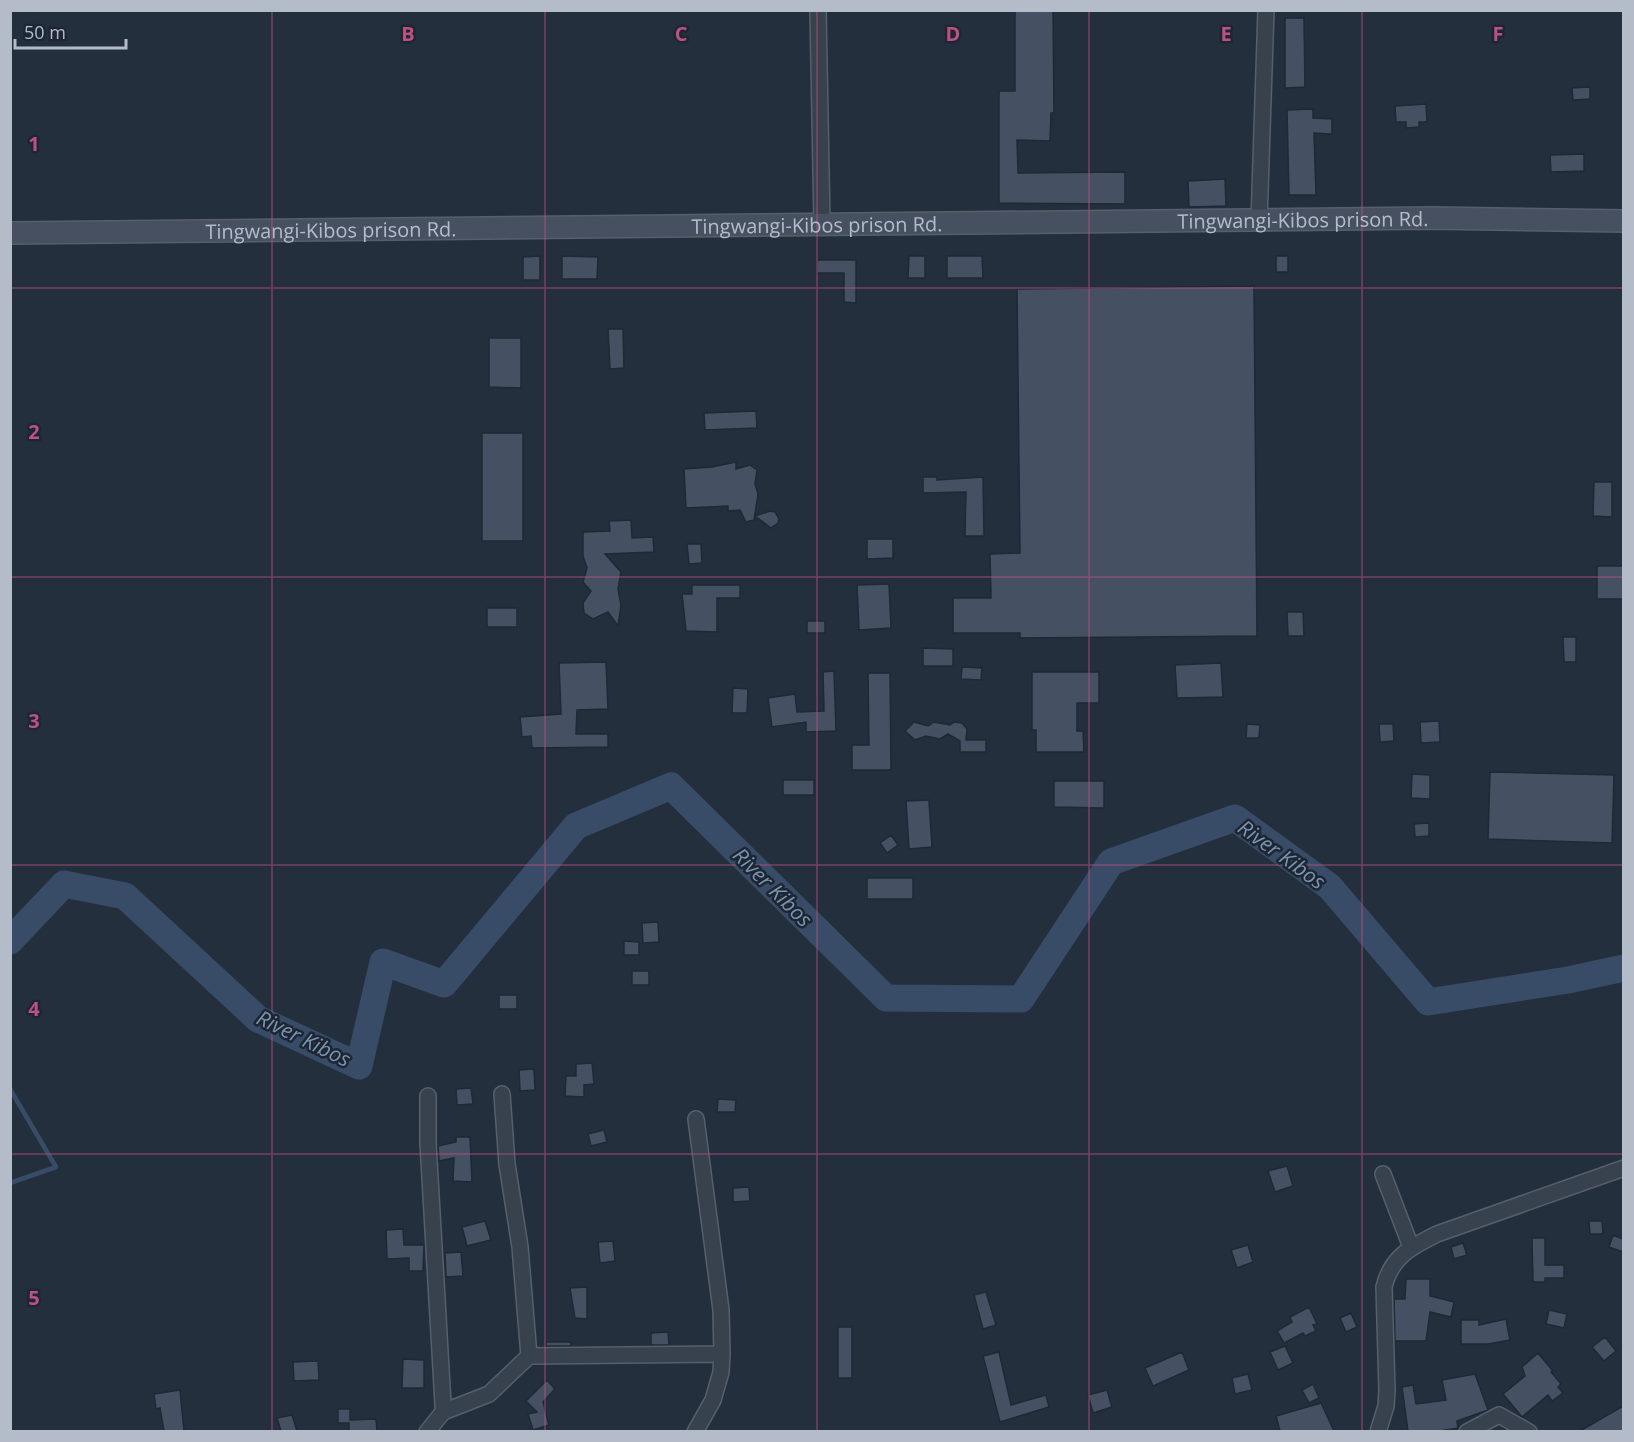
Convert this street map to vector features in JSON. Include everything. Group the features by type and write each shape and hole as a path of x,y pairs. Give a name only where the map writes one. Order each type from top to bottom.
{"street":[{"path":"818,10 822,225"},
{"path":"1259,221 1266,10"},
{"name":"Tingwangi-Kibos prison Rd.","path":"10,233 1433,218 1623,220"},
{"path":"502,1094 507,1164 520,1247 529,1356"},
{"path":"428,1096 428,1143 443,1412"},
{"path":"695,1431 713,1400 721,1372 722,1354 722,1310 696,1119"},
{"path":"1379,1431 1387,1390 1384,1287 1392,1265 1412,1246 1437,1234 1623,1168"},
{"path":"1383,1174 1412,1246"},
{"path":"427,1431 443,1412 489,1394 529,1356 722,1354"},
{"path":"1467,1431 1499,1415 1529,1431"}],"building":[{"path":"1015,10 1053,10 1054,113 1051,113 1050,141 1017,140 1018,173 1125,172 1125,204 999,203 999,91 1015,91"},
{"path":"1285,18 1304,18 1305,87 1285,88"},
{"path":"1590,87 1590,99 1573,100 1572,88"},
{"path":"1426,104 1427,122 1419,122 1419,127 1406,128 1406,122 1396,122 1395,106"},
{"path":"1313,109 1313,118 1332,119 1332,134 1314,133 1316,195 1289,195 1287,110"},
{"path":"1584,154 1584,171 1551,172 1550,155"},
{"path":"1225,179 1226,206 1189,207 1188,181"},
{"path":"540,256 540,280 523,280 523,257"},
{"path":"562,256 598,257 597,279 562,279"},
{"path":"909,256 925,256 925,278 908,278"},
{"path":"947,256 982,256 983,278 947,278"},
{"path":"1276,256 1288,256 1288,272 1276,272"},
{"path":"817,260 856,260 856,303 844,302 844,273 817,273"},
{"path":"1254,286 1257,636 1020,638 1020,633 953,633 953,598 991,598 990,554 1020,553 1017,289"},
{"path":"608,329 623,329 624,368 610,369"},
{"path":"489,338 521,338 521,388 489,387"},
{"path":"756,411 757,428 705,430 704,413"},
{"path":"482,433 523,433 523,541 482,541"},
{"path":"736,462 736,469 750,465 757,470 755,484 758,494 754,520 746,522 740,510 728,511 728,506 686,508 684,469"},
{"path":"923,477 937,477 937,480 983,477 984,536 965,536 966,492 923,493"},
{"path":"1594,482 1612,482 1612,517 1593,516"},
{"path":"770,511 775,512 779,519 778,523 771,528 755,516"},
{"path":"631,520 632,538 653,537 654,552 605,554 621,572 618,589 621,605 618,626 608,612 593,619 584,613 583,603 591,591 583,582 587,568 583,556 583,532 610,531 609,521"},
{"path":"867,539 893,539 893,558 867,559"},
{"path":"687,544 701,544 702,563 689,564"},
{"path":"1597,566 1623,566 1623,599 1597,599"},
{"path":"889,584 891,628 859,630 857,585"},
{"path":"692,585 740,585 740,598 717,598 717,632 686,631 682,594 692,594"},
{"path":"487,608 517,608 517,627 487,627"},
{"path":"1287,612 1303,612 1304,636 1288,636"},
{"path":"807,621 825,621 825,633 807,633"},
{"path":"1563,637 1576,637 1576,662 1564,662"},
{"path":"923,648 953,649 953,666 923,666"},
{"path":"606,662 608,709 577,710 576,734 608,734 608,747 532,748 531,736 522,737 520,717 561,714 559,663"},
{"path":"1221,663 1223,697 1177,698 1175,665"},
{"path":"962,667 982,668 981,680 961,679"},
{"path":"834,671 836,731 806,732 806,722 772,727 768,698 795,694 797,712 824,711 823,672"},
{"path":"1032,672 1099,672 1099,703 1077,703 1077,731 1083,731 1084,752 1036,752 1036,730 1032,730"},
{"path":"868,673 890,673 891,770 852,770 852,745 869,745"},
{"path":"733,688 748,689 747,713 732,713"},
{"path":"1439,721 1440,742 1421,743 1420,722"},
{"path":"914,722 928,726 934,722 950,725 954,722 962,723 967,729 966,740 986,740 986,752 960,752 960,741 948,734 940,739 926,736 915,740 905,731"},
{"path":"1247,724 1260,725 1259,738 1246,738"},
{"path":"1379,724 1393,724 1394,741 1380,742"},
{"path":"1490,772 1614,775 1612,843 1488,839"},
{"path":"1412,774 1430,775 1430,799 1411,798"},
{"path":"783,780 814,780 814,795 783,795"},
{"path":"1054,781 1104,781 1104,808 1054,807"},
{"path":"929,800 932,847 909,849 906,801"},
{"path":"1429,823 1429,836 1415,837 1414,824"},
{"path":"891,835 898,845 887,853 880,843"},
{"path":"867,878 913,878 913,899 867,899"},
{"path":"658,922 659,942 643,943 642,923"},
{"path":"624,941 639,942 639,955 624,955"},
{"path":"632,971 649,971 649,985 632,985"},
{"path":"499,995 517,995 517,1009 499,1009"},
{"path":"592,1063 594,1084 584,1085 584,1097 565,1096 566,1076 576,1076 576,1064"},
{"path":"534,1069 535,1090 520,1091 519,1070"},
{"path":"471,1088 473,1104 457,1105 456,1089"},
{"path":"718,1099 736,1100 735,1112 717,1112"},
{"path":"604,1130 607,1142 591,1146 588,1134"},
{"path":"456,1137 470,1137 472,1182 453,1181 454,1158 439,1161 438,1146 456,1142"},
{"path":"1287,1166 1293,1186 1275,1192 1268,1171"},
{"path":"749,1187 750,1201 733,1202 733,1188"},
{"path":"485,1221 491,1240 467,1246 462,1227"},
{"path":"1589,1221 1602,1221 1603,1234 1590,1234"},
{"path":"403,1229 404,1245 424,1245 423,1271 409,1271 409,1258 387,1259 386,1230"},
{"path":"1613,1235 1623,1239 1623,1252 1609,1247"},
{"path":"1532,1238 1545,1238 1545,1265 1564,1265 1564,1278 1545,1278 1545,1282 1533,1282"},
{"path":"613,1241 615,1261 600,1263 598,1242"},
{"path":"1463,1243 1467,1255 1454,1259 1451,1247"},
{"path":"1248,1245 1253,1262 1237,1268 1231,1250"},
{"path":"461,1252 463,1276 446,1277 445,1253"},
{"path":"1406,1279 1430,1279 1430,1296 1454,1302 1451,1317 1430,1312 1426,1341 1395,1341 1394,1299 1405,1299"},
{"path":"587,1287 587,1319 575,1318 570,1288"},
{"path":"986,1292 996,1325 983,1329 974,1295"},
{"path":"1309,1307 1317,1324 1313,1325 1316,1331 1305,1336 1303,1333 1284,1343 1277,1331 1292,1322 1290,1317"},
{"path":"1549,1310 1567,1314 1564,1328 1546,1324"},
{"path":"1351,1313 1357,1327 1346,1332 1340,1318"},
{"path":"1506,1319 1510,1340 1488,1344 1461,1344 1461,1320 1479,1320 1479,1325"},
{"path":"838,1327 852,1327 852,1378 838,1378"},
{"path":"668,1332 669,1345 651,1345 651,1333"},
{"path":"1605,1337 1616,1351 1604,1361 1592,1347"},
{"path":"546,1342 571,1342 571,1346 546,1346"},
{"path":"1285,1346 1293,1363 1278,1370 1270,1352"},
{"path":"999,1352 1011,1405 1046,1395 1049,1407 1000,1422 983,1356"},
{"path":"1182,1352 1189,1370 1153,1386 1145,1368"},
{"path":"1538,1353 1553,1371 1551,1372 1561,1384 1558,1387 1563,1393 1552,1401 1548,1395 1522,1417 1503,1394 1525,1376 1522,1367"},
{"path":"403,1359 424,1360 424,1388 402,1388"},
{"path":"318,1361 319,1380 294,1381 293,1362"},
{"path":"1248,1374 1252,1390 1235,1394 1232,1378"},
{"path":"1475,1374 1488,1410 1457,1421 1458,1428 1440,1431 1408,1431 1402,1387 1413,1385 1416,1404 1446,1400 1442,1380"},
{"path":"547,1380 555,1389 543,1402 549,1425 533,1430 528,1414 537,1412 526,1401"},
{"path":"1313,1384 1319,1398 1309,1403 1302,1390"},
{"path":"180,1390 184,1431 164,1431 160,1408 156,1409 154,1394"},
{"path":"1107,1390 1112,1407 1093,1413 1088,1395"},
{"path":"1321,1403 1334,1431 1280,1431 1276,1416"},
{"path":"1623,1406 1623,1431 1580,1431"},
{"path":"338,1409 350,1409 350,1420 376,1419 377,1431 349,1431 349,1423 338,1423"},
{"path":"292,1415 297,1431 281,1431 277,1418"}],"waterway":[{"name":"River Kibos","path":"10,941 64,884 125,896 258,1019 359,1066 383,962 444,984 576,826 671,786 886,998 1021,999 1111,862 1235,818 1330,887 1428,1002 1568,980 1624,968"},
{"path":"10,1089 56,1167 10,1183"}]}
